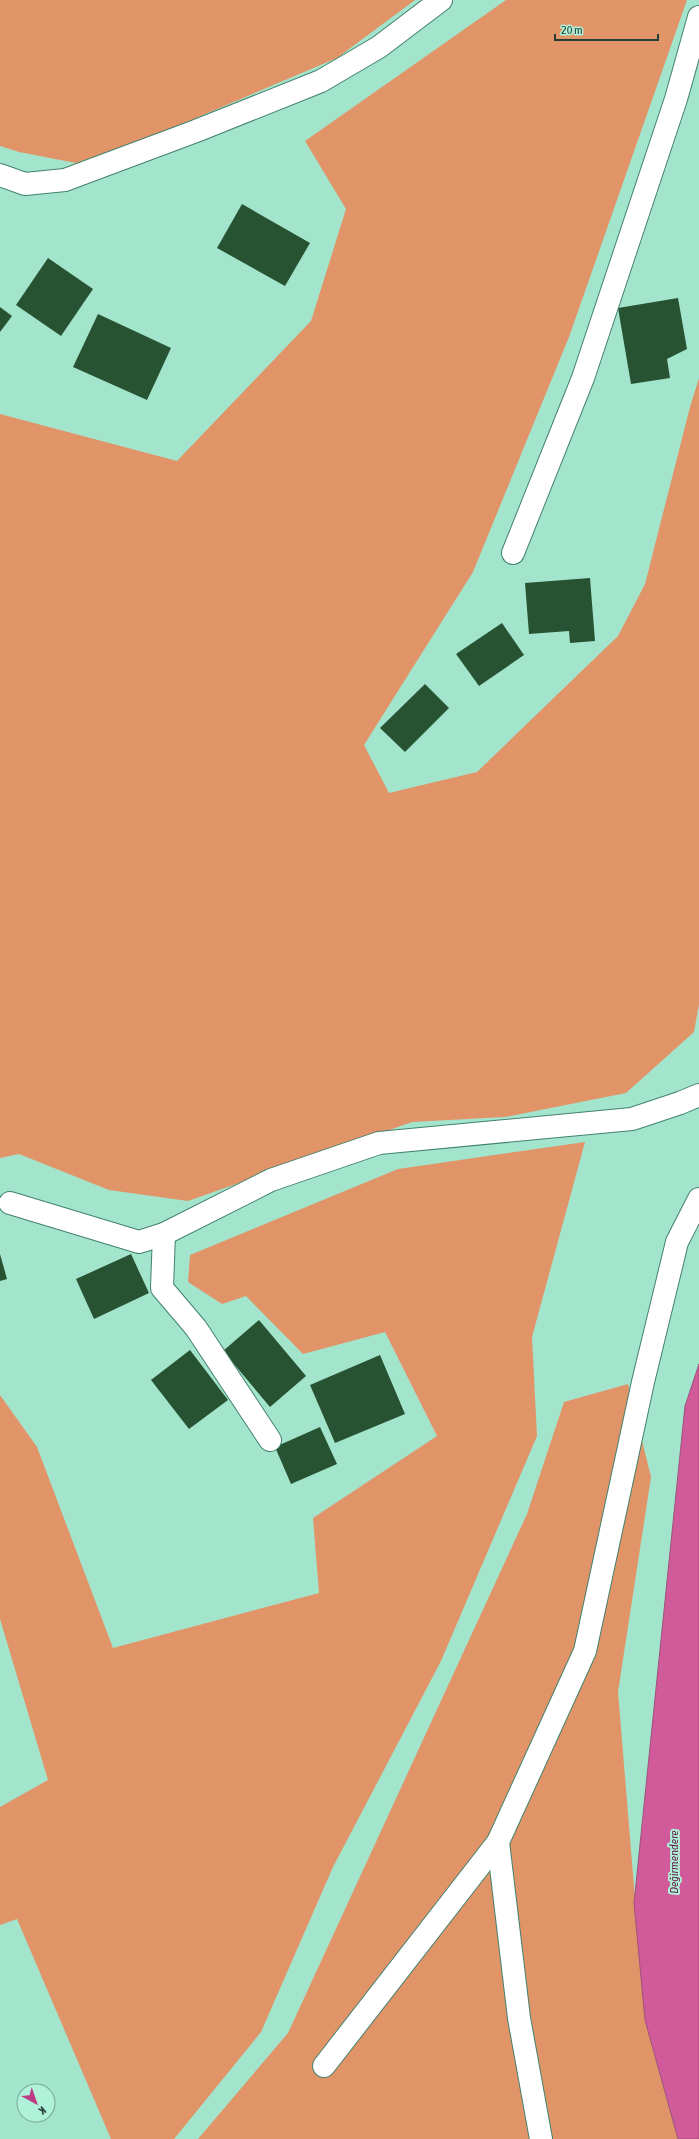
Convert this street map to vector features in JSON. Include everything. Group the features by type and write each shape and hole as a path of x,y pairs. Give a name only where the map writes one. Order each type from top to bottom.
{"street":[{"path":"0,175 25,184 65,180 196,131 321,81 379,47 441,0"},
{"path":"514,553 583,378 676,99 699,17"},
{"path":"10,1203 139,1242 164,1234 271,1180 379,1143 632,1119 699,1095"},
{"path":"324,2066 498,1842 585,1651 643,1382 677,1242 699,1199"},
{"path":"164,1234 162,1288 196,1328 270,1440"},
{"path":"498,1842 519,2018 541,2139"}],"shaded area":[{"path":"0,0 415,0 337,58 156,135 76,163 19,152 0,146"},
{"path":"506,0 687,0 569,337 473,572 364,745 389,793 477,772 618,636 645,584 690,407 699,378 699,1004 694,1032 626,1093 505,1117 412,1122 188,1201 109,1190 19,1154 0,1158 0,414 177,461 311,321 346,209 305,141"},
{"path":"585,1142 532,1337 537,1436 441,1661 333,1867 261,2032 174,2139 111,2139 17,1919 0,1925 0,1807 48,1780 0,1619 0,1395 37,1447 113,1648 319,1593 313,1518 437,1436 385,1332 303,1354 246,1296 222,1304 188,1282 190,1255 398,1169"},
{"path":"628,1384 651,1477 618,1692 645,2020 678,2139 198,2139 288,2033 527,1514 564,1402"}],"water":[{"name":"Değirmendere","path":"699,1364 699,2139 678,2139 645,2020 634,1903 685,1406"}],"building":[{"path":"242,204 310,243 285,286 217,248"},
{"path":"48,258 93,289 61,336 16,305"},
{"path":"678,298 687,349 667,359 670,378 631,384 618,308"},
{"path":"0,307 12,316 0,332"},
{"path":"98,314 171,348 147,400 73,367"},
{"path":"590,578 595,641 570,643 569,631 529,634 525,583"},
{"path":"502,623 524,655 479,686 456,654"},
{"path":"425,684 449,708 405,752 380,728"},
{"path":"0,1254 7,1279 0,1281"},
{"path":"131,1254 149,1293 94,1319 76,1279"},
{"path":"259,1320 306,1376 270,1407 223,1351"},
{"path":"190,1350 228,1400 189,1429 151,1380"},
{"path":"380,1355 405,1414 335,1443 310,1385"},
{"path":"320,1427 337,1464 291,1484 275,1447"}]}
